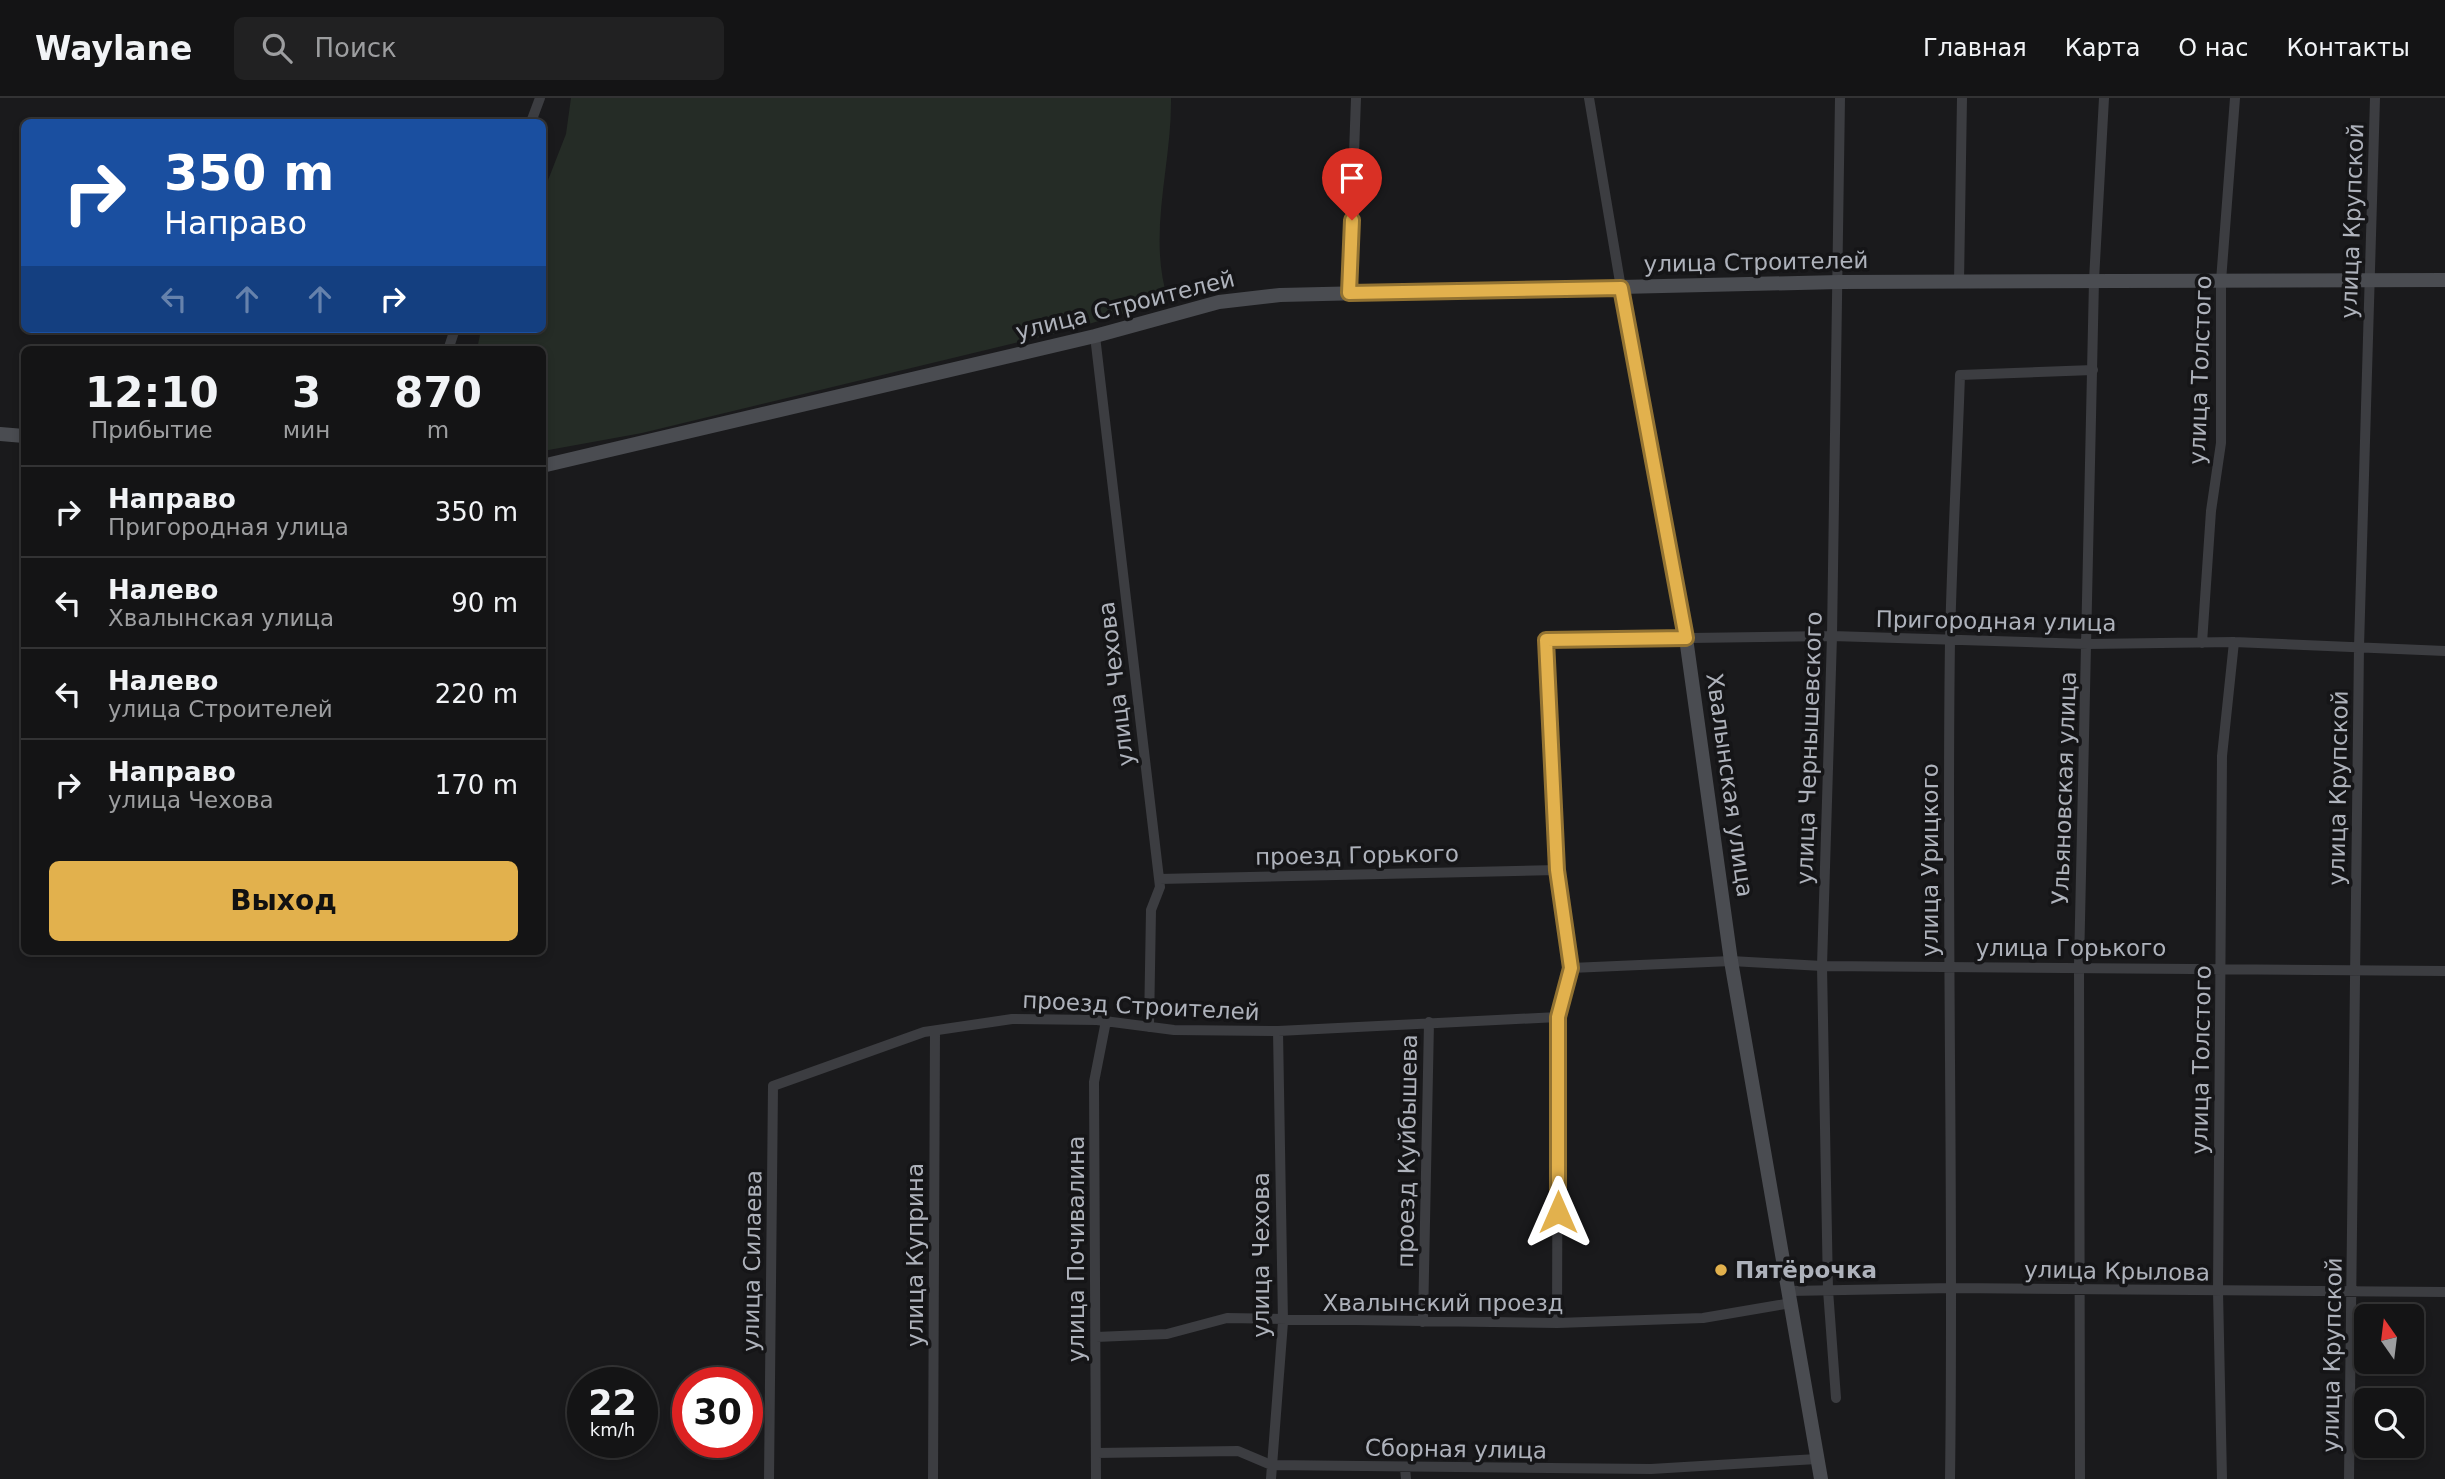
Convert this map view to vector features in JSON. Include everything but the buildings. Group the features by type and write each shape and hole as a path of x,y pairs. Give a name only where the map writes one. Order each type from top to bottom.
{"street":[{"path":"532,119 540,98"},
{"path":"1349,293 1356,98"},
{"name":"Хвалынская улица","path":"1589,98 1686,638 1731,961 1821,1479"},
{"name":"улица Чернышевского","path":"1836,1398 1828,1290 1822,966 1832,636 1840,98"},
{"path":"1959,282 1962,98"},
{"name":"Ульяновская улица","path":"2080,1479 2078,966 2088,644 2094,280 2104,98"},
{"name":"улица Толстого","path":"2202,643 2211,511 2221,443 2221,281 2235,98"},
{"name":"улица Крупской","path":"2349,1479 2359,647 2375,98"},
{"name":"улица Строителей","path":"546,465 1095,336 1219,302 1280,295 1839,282 2445,280"},
{"name":"улица Чехова","path":"1095,336 1160,887 1151,910 1149,1027"},
{"name":"улица Урицкого","path":"1950,1479 1953,1288 1949,967 1950,639 1960,375 2093,370"},
{"path":"0,434 21,436"},
{"name":"Пригородная улица","path":"1557,870 1546,640 1832,636 2088,644 2234,642 2445,651"},
{"name":"улица Толстого","path":"2221,1479 2218,1291 2222,756 2234,642"},
{"path":"1557,870 1571,968 1558,1017 1557,1323"},
{"name":"проезд Горького","path":"1159,879 1557,870"},
{"name":"улица Горького","path":"1571,968 1731,961 1822,966 2445,971"},
{"name":"проезд Строителей","path":"773,1086 935,1031 1012,1019 1106,1021 1174,1030 1278,1031 1558,1017"},
{"name":"улица Почивалина","path":"1096,1479 1094,1082 1106,1021"},
{"name":"проезд Куйбышева","path":"1423,1322 1429,1022"},
{"name":"улица Куприна","path":"933,1479 935,1031"},
{"name":"улица Чехова","path":"1271,1479 1283,1322 1278,1031"},
{"name":"улица Силаева","path":"769,1479 773,1086"},
{"name":"улица Крылова","path":"1790,1297 1828,1290 1953,1288 2445,1292"},
{"name":"Хвалынский проезд","path":"1096,1337 1167,1334 1227,1318 1283,1322 1557,1323 1703,1318 1790,1297"},
{"name":"Сборная улица","path":"1096,1453 1238,1451 1271,1465 1527,1474 1651,1474 1817,1459"},
{"path":"1405,1468 1406,1479"}],"shaded area":[{"path":"571,98 1171,98 1160,225 1162,275 1168,300 1069,330 642,433 546,450 546,346 478,346 480,333 546,333 546,185 566,134"}],"place":[{"name":"Пятёрочка","path":"1721,1270"}],"route":[{"path":"1352,220 1349,293 1621,288 1686,638 1546,640 1557,870 1571,968 1558,1017 1558,1212"}]}
